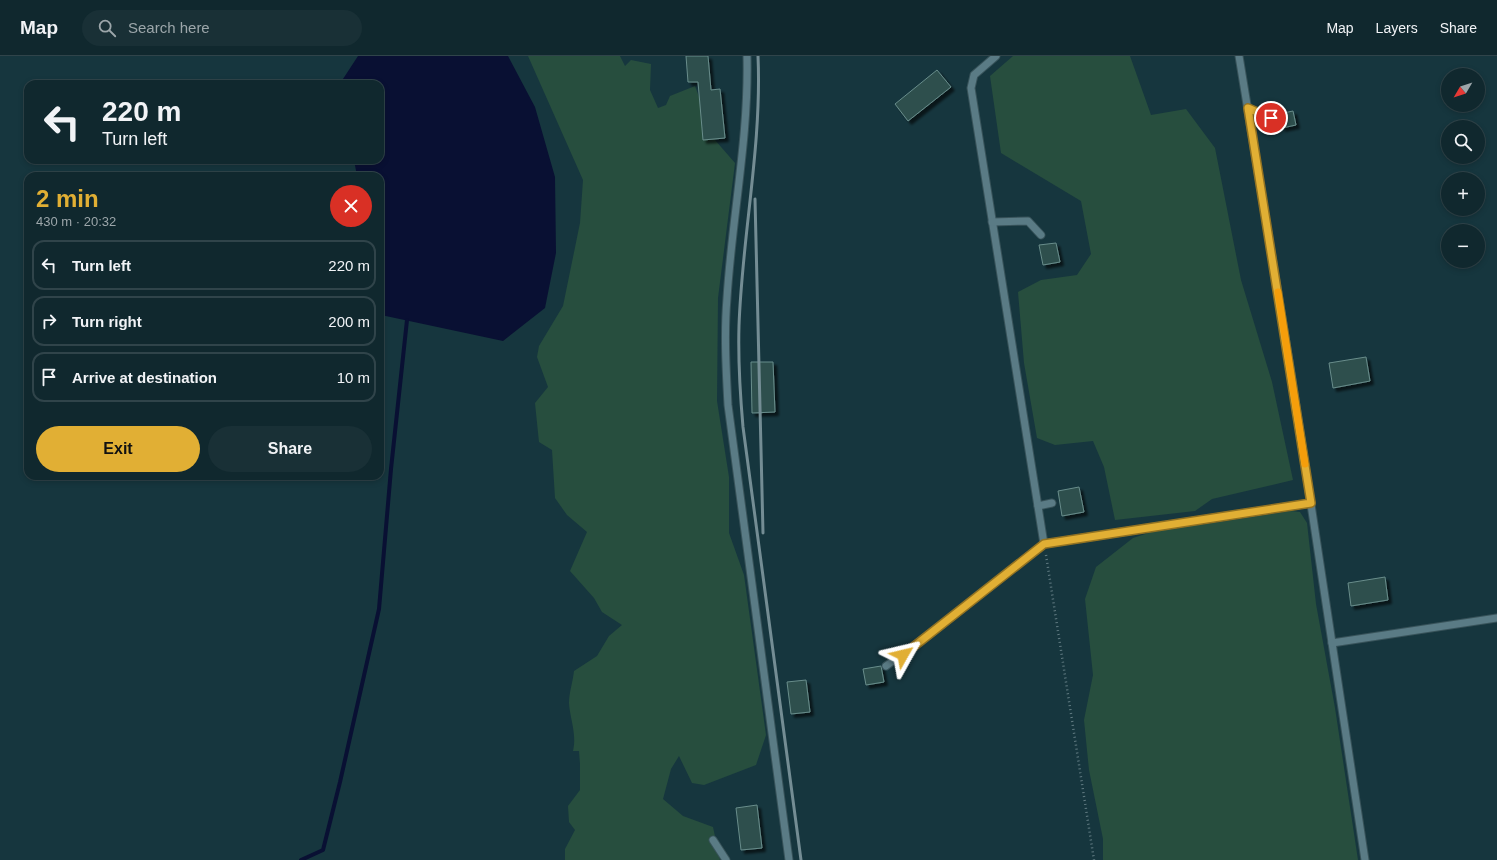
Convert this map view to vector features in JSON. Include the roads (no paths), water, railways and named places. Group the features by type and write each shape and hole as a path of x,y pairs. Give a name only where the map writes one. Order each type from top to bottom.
{"lane":[{"path":"747,56 746,110 727,299 725,352 728,405 789,860"},
{"path":"996,56 974,75 971,88 1044,544"},
{"path":"1239,56 1311,503 1365,860"},
{"path":"1248,108 1271,118"},
{"path":"992,222 1028,221 1041,235"},
{"path":"886,666 930,634 1044,544 1311,503"},
{"path":"1038,506 1052,504"},
{"path":"1332,643 1497,618"},
{"path":"713,840 726,860"}],"water":[{"path":"358,56 508,56 535,107 555,177 556,253 545,308 503,341 384,316 384,172 356,172 355,164 384,164 384,80 342,80"}],"waterway":[{"path":"301,860 323,850 379,609 391,469 407,320"}],"railway":[{"path":"758,56 755,157 744,258 739,326 740,389 743,427 801,860"},
{"path":"755,199 763,533"}]}
